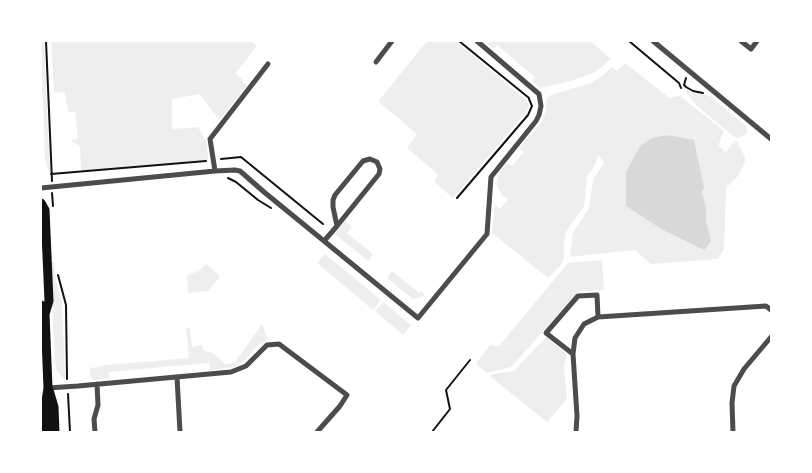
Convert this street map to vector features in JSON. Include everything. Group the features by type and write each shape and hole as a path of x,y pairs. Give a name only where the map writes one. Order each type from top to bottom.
{"main road":[{"path":"41,203 45,210 49,300 43,310 48,388 54,407 55,432"},
{"path":"46,432 44,408 48,388"}],"street":[{"path":"376,62 392,41"},
{"path":"41,188 215,171 240,171 418,318 487,234 491,177 536,122 541,106 539,94 477,41"},
{"path":"653,41 771,139"},
{"path":"741,41 751,49 757,41"},
{"path":"215,171 210,138 268,64"},
{"path":"324,240 337,226 379,174 380,168 376,162 370,159 363,161 335,195 332,200 332,206 337,226"},
{"path":"573,354 546,333 578,296 597,295 598,317"},
{"path":"576,432 577,416 573,354 576,338 584,324 598,317 766,306 771,310"},
{"path":"733,432 732,403 734,386 744,369 771,337"},
{"path":"48,388 231,372 246,366 267,346 279,344 347,395 318,432"},
{"path":"178,377 180,432"},
{"path":"95,432 94,419 98,405 97,384"}],"path":[{"path":"46,41 52,176 241,157 323,224"},
{"path":"457,198 528,115 532,106 529,99 459,41"},
{"path":"629,41 679,83 681,88"},
{"path":"688,71 684,84 686,87 693,91 716,94"},
{"path":"529,99 539,94"},
{"path":"215,171 236,182 272,209"},
{"path":"53,197 54,209"},
{"path":"58,271 58,279 66,305 67,381"},
{"path":"432,432 450,409 446,390 470,360"},
{"path":"68,392 70,432"}],"shaded area":[{"path":"41,41 44,41 50,175 45,159 41,90"},
{"path":"51,41 251,41 257,46 236,73 247,86 219,120 200,94 172,99 172,129 198,127 207,143 208,160 81,171 80,146 71,141 78,139 75,112 68,112 65,92 54,93"},
{"path":"427,41 456,41 526,100 529,105 527,111 453,198 434,182 438,174 407,148 417,134 379,102"},
{"path":"490,41 590,41 611,59 595,72 571,81 540,88 532,81 535,77 497,45 494,49 487,44"},
{"path":"625,63 669,98 680,96 724,131 718,146 726,152 735,140 738,143 746,159 739,175 726,188 724,249 718,259 651,264 635,250 570,257 573,233 589,208 593,180 604,163 599,155 587,177 584,207 566,231 562,264 548,278 492,233 495,205 500,209 508,199 503,196 496,184 500,172 507,163 512,166 524,152 519,148 541,123 545,115 547,98 551,95 591,83 605,74 611,67 617,71"},
{"path":"685,89 710,96 746,126 747,132 745,135 738,138 733,136 697,106"},
{"path":"667,135 694,140 704,188 702,192 711,241 704,250 663,230 626,206 626,172 641,145 653,138"},
{"path":"345,221 352,226 347,233 373,254 368,261 335,234"},
{"path":"325,254 381,300 373,310 317,263"},
{"path":"602,260 604,290 579,291 511,367 487,373 477,365 477,362 490,345 499,346 568,263"},
{"path":"50,262 54,262 62,303 65,380 57,371 55,362"},
{"path":"206,264 220,276 208,291 188,293 187,275 199,271"},
{"path":"392,271 419,293 421,291 425,296 413,299 387,278"},
{"path":"383,302 411,325 403,335 375,311"},
{"path":"262,324 268,340 257,346 236,367 210,370 209,363 109,372 109,379 93,380 90,374 90,368 107,365 189,358 186,328 190,328 192,347 202,345 204,351 213,353 225,364 235,362"},
{"path":"546,337 567,354 564,367 567,399 547,422 491,377 493,374 514,371"}]}
